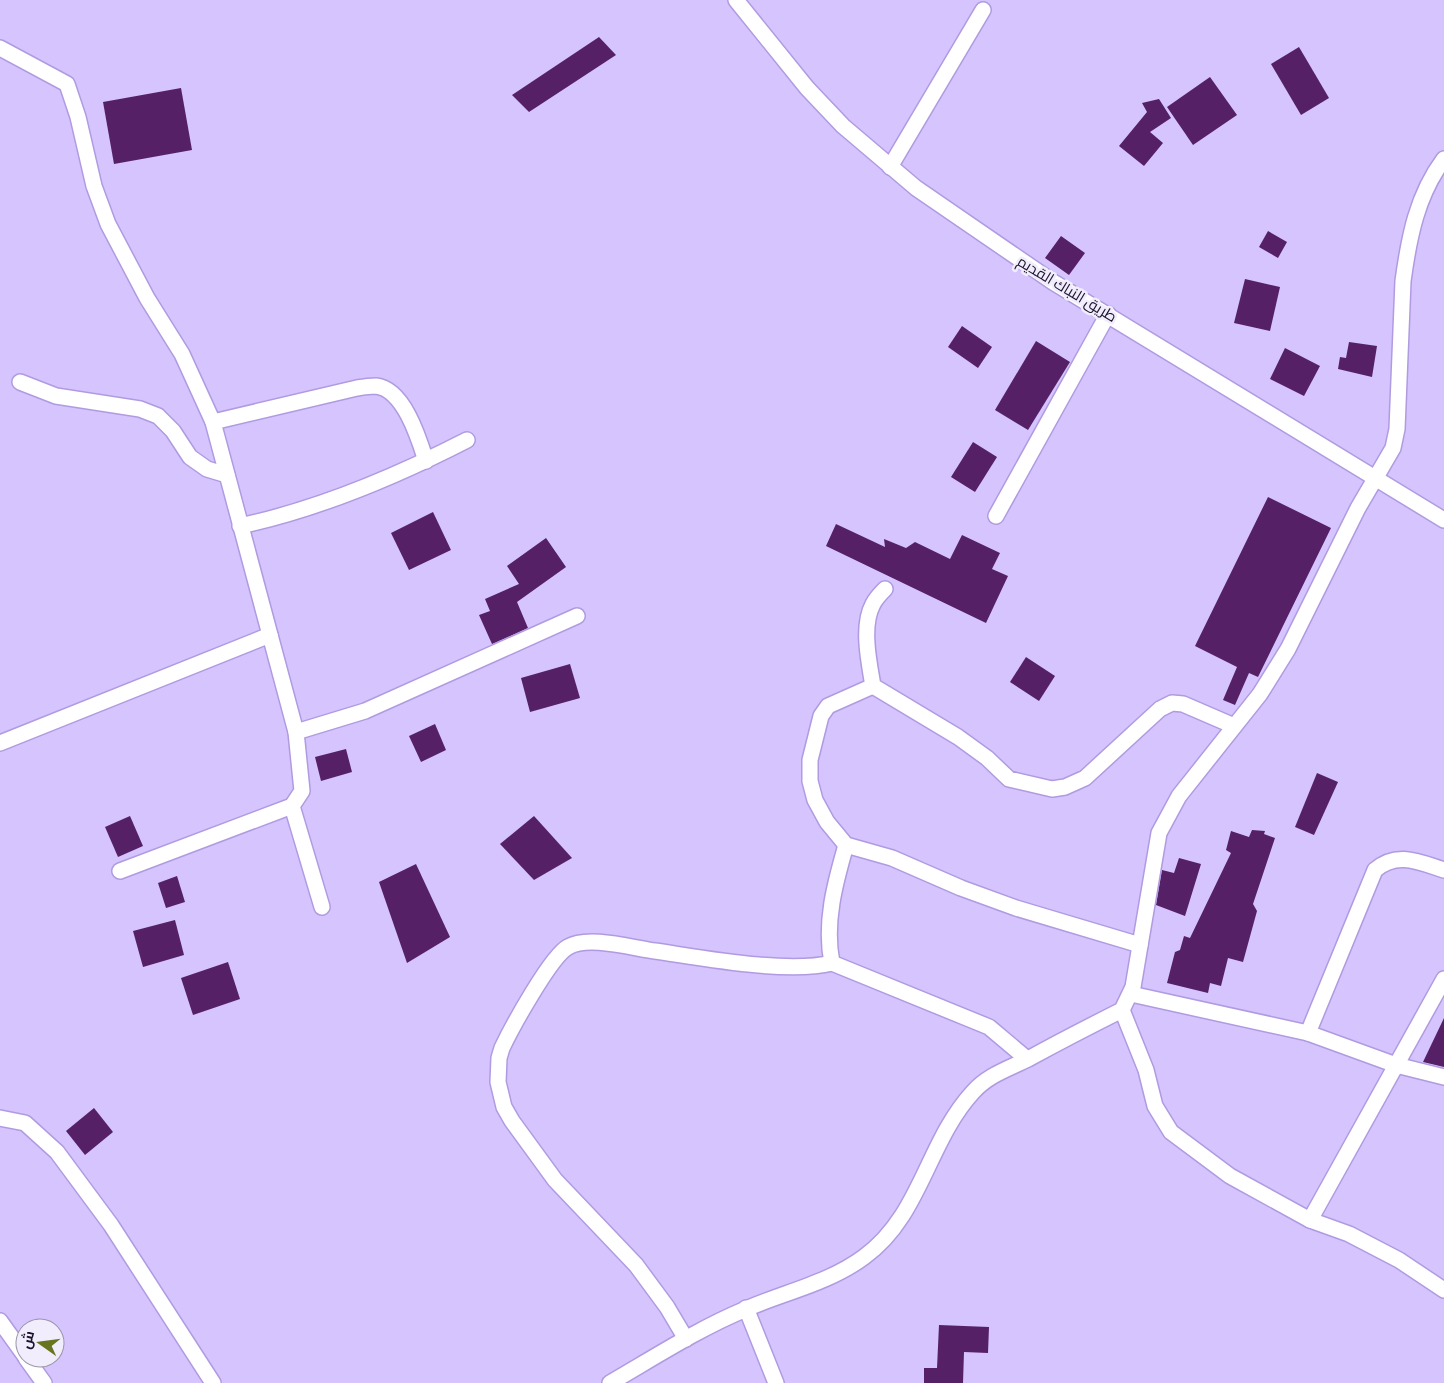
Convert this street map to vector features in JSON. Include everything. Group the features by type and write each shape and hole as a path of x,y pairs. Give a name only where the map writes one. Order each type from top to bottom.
{"street":[{"name":"طريق النباك القديم","path":"736,0 807,88 843,126 890,167 930,198 1007,252 1444,520"},
{"path":"890,167 983,10"},
{"path":"0,48 67,84 78,117 94,186 108,224 147,298 182,354 213,422 296,732 302,790 292,806 120,871"},
{"path":"610,1383 686,1339 746,1308 818,1282 863,1258 882,1242 898,1224 917,1192 939,1142 973,1092 991,1076 1122,1010 1131,994 1159,833 1179,796 1260,694 1288,649 1349,525 1378,478 1393,448 1397,429 1403,281 1406,256 1420,198 1432,174 1444,159"},
{"path":"996,516 1108,314"},
{"path":"20,382 56,396 140,409 158,416 173,431 190,457 207,469 227,475"},
{"path":"213,422 356,388 378,386 391,393 404,407 426,461"},
{"path":"240,526 286,516 426,461 467,440"},
{"path":"885,589 872,605 866,644 874,686 958,737 987,758 1009,779 1052,790 1065,787 1085,778 1160,709 1172,703 1183,704 1234,726"},
{"path":"296,732 364,711 577,616"},
{"path":"0,742 270,635"},
{"path":"874,686 828,706 821,716 810,760 810,781 815,800 827,822 846,845 892,858 961,888 1016,908 1140,945"},
{"path":"292,806 322,907"},
{"path":"832,963 829,937 834,886 846,845"},
{"path":"1308,1033 1375,870 1386,860 1400,858 1444,870"},
{"path":"686,1339 667,1307 636,1265 555,1180 504,1108 498,1082 499,1058 502,1048 552,962 568,947 582,942 768,965 814,968 832,963 989,1028 1027,1059"},
{"path":"1310,1220 1444,979"},
{"path":"1131,994 1308,1033 1396,1065 1444,1078"},
{"path":"1122,1010 1146,1070 1156,1106 1171,1132 1230,1176 1310,1220 1348,1234 1399,1260 1444,1290"},
{"path":"0,1118 25,1123 57,1152 110,1225 212,1383"},
{"path":"746,1308 776,1383"},
{"path":"0,1320 15,1341"},
{"path":"34,1368 44,1383"}],"building":[{"path":"599,37 616,55 529,112 512,95"},
{"path":"1299,47 1329,98 1301,115 1271,64"},
{"path":"1210,77 1237,115 1193,145 1167,107"},
{"path":"181,88 192,150 114,164 103,102"},
{"path":"1159,99 1171,118 1150,132 1163,143 1144,166 1119,146 1147,112 1142,103"},
{"path":"1268,231 1287,242 1278,258 1259,247"},
{"path":"1061,236 1085,253 1069,275 1045,258"},
{"path":"1245,279 1280,287 1270,331 1234,323"},
{"path":"962,326 992,347 978,368 948,347"},
{"path":"1036,341 1070,362 1028,430 995,410"},
{"path":"1349,342 1377,346 1372,377 1338,369 1340,357 1346,358"},
{"path":"1285,348 1320,366 1304,396 1270,379"},
{"path":"973,442 997,457 975,492 951,477"},
{"path":"1268,497 1331,528 1258,677 1249,673 1235,705 1223,700 1237,667 1195,646"},
{"path":"433,512 451,550 409,570 391,533"},
{"path":"836,524 885,547 884,539 906,548 915,542 950,559 962,535 1000,553 992,569 1008,576 986,623 826,546"},
{"path":"546,538 566,567 517,602 528,628 492,644 479,615 490,611 485,599 519,584 507,566"},
{"path":"1026,657 1055,676 1039,701 1010,682"},
{"path":"570,664 580,698 530,712 521,678"},
{"path":"435,724 446,750 421,762 409,736"},
{"path":"346,749 352,772 321,781 315,757"},
{"path":"1317,773 1338,782 1314,835 1295,827"},
{"path":"130,816 143,846 118,857 105,827"},
{"path":"534,816 572,858 534,880 500,844"},
{"path":"1252,830 1265,831 1264,834 1275,838 1253,904 1257,911 1243,962 1228,958 1221,986 1210,983 1208,993 1167,983 1175,952 1180,950 1184,936 1190,938 1231,853 1226,850 1231,831 1249,837"},
{"path":"1179,858 1201,864 1185,916 1156,905 1162,870 1174,873"},
{"path":"416,864 450,937 407,963 379,882"},
{"path":"177,876 185,902 166,908 158,883"},
{"path":"175,920 184,955 143,967 133,931"},
{"path":"228,962 240,999 193,1015 181,978"},
{"path":"1444,1018 1444,1067 1423,1062"},
{"path":"94,1108 113,1132 85,1155 66,1131"},
{"path":"939,1325 989,1327 988,1353 964,1352 963,1383 924,1383 924,1368 937,1368"}]}
